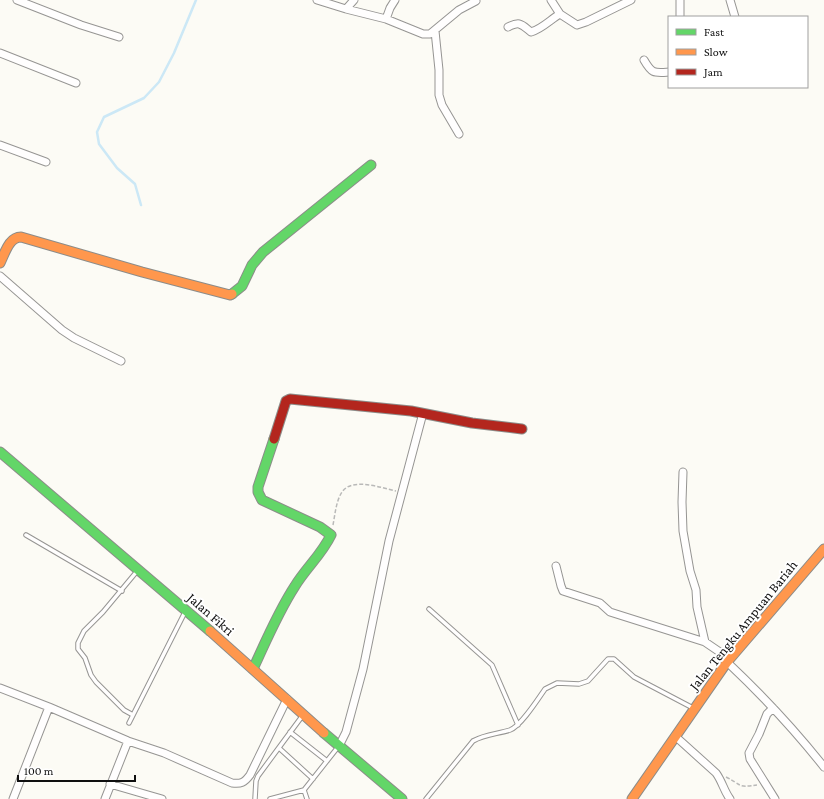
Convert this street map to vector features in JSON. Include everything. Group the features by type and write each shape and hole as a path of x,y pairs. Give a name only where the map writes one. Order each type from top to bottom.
{"street":[{"path":"17,0 80,25 119,37"},
{"path":"317,0 386,19 423,34 430,34 435,31 459,10 476,1"},
{"path":"346,9 354,0"},
{"path":"386,19 395,0"},
{"path":"551,0 560,14 577,25 631,0"},
{"path":"680,0 680,16"},
{"path":"730,0 735,16"},
{"path":"508,27 516,23 520,23 531,32 560,14"},
{"path":"435,31 439,70 439,95 442,105 459,134"},
{"path":"0,53 76,83"},
{"path":"644,60 651,72 668,72"},
{"path":"0,145 46,162"},
{"path":"0,263 11,241 16,237 21,237 142,272 230,294 236,292 244,282 253,264 263,252 371,165"},
{"path":"0,276 62,330 74,338 121,361"},
{"path":"253,669 293,588 324,549 331,535 320,527 262,500 258,492 258,487 286,401 290,399 423,413 472,423 522,429"},
{"path":"339,746 346,732 363,669 401,492 423,413"},
{"name":"Jalan Fikri","path":"0,452 185,610 339,746 402,799"},
{"path":"683,472 683,531 690,571 696,590 696,607 705,642"},
{"name":"Jalan Tengku Ampuan Bariah","path":"632,799 728,660 824,549"},
{"path":"556,566 563,591 600,603 610,612 705,642 728,660 760,692 824,767"},
{"path":"0,688 50,707 128,741 164,753 232,783 240,784 246,781 250,775 287,699"},
{"path":"13,799 50,707"},
{"path":"773,708 768,714 749,753 750,759 775,799"},
{"path":"675,736 716,773 730,799"},
{"path":"105,799 128,741"},
{"path":"110,784 162,799"}],"lane":[{"path":"26,535 122,590"},
{"path":"133,715 124,710 96,682 91,675 86,658 78,649 78,643 84,631 122,590 138,570"},
{"path":"429,609 492,665 518,725"},
{"path":"129,723 185,610"},
{"path":"426,799 473,740 511,729 518,725 545,689 557,683 580,684 588,681 608,659 614,659 634,677 694,708"},
{"path":"255,799 256,781 258,776 304,714"},
{"path":"290,732 327,761"},
{"path":"270,799 304,790 339,746"},
{"path":"279,748 313,779"},
{"path":"304,790 307,799"}],"path":[{"path":"331,535 339,497 343,490 362,483 401,492"},
{"path":"716,773 728,778 737,785 744,787 765,783"}],"waterway":[{"path":"141,205 135,184 117,168 99,144 97,132 104,117 144,98 159,82 174,53 196,0"}],"traffic: fast":[{"path":"232,294 242,286 252,265 263,252 371,165"},
{"path":"253,669 283,606 299,579 331,535 320,527 262,500 258,492 258,487 274,439"},
{"path":"0,452 210,631"},
{"path":"324,733 402,799"}],"traffic: slow":[{"path":"0,263 10,243 21,237 142,272 230,295 232,294"},
{"path":"632,799 727,662 824,549"},
{"path":"210,631 324,733"}],"traffic: jam":[{"path":"274,439 286,401 290,399 411,411 472,423 522,429"}]}
